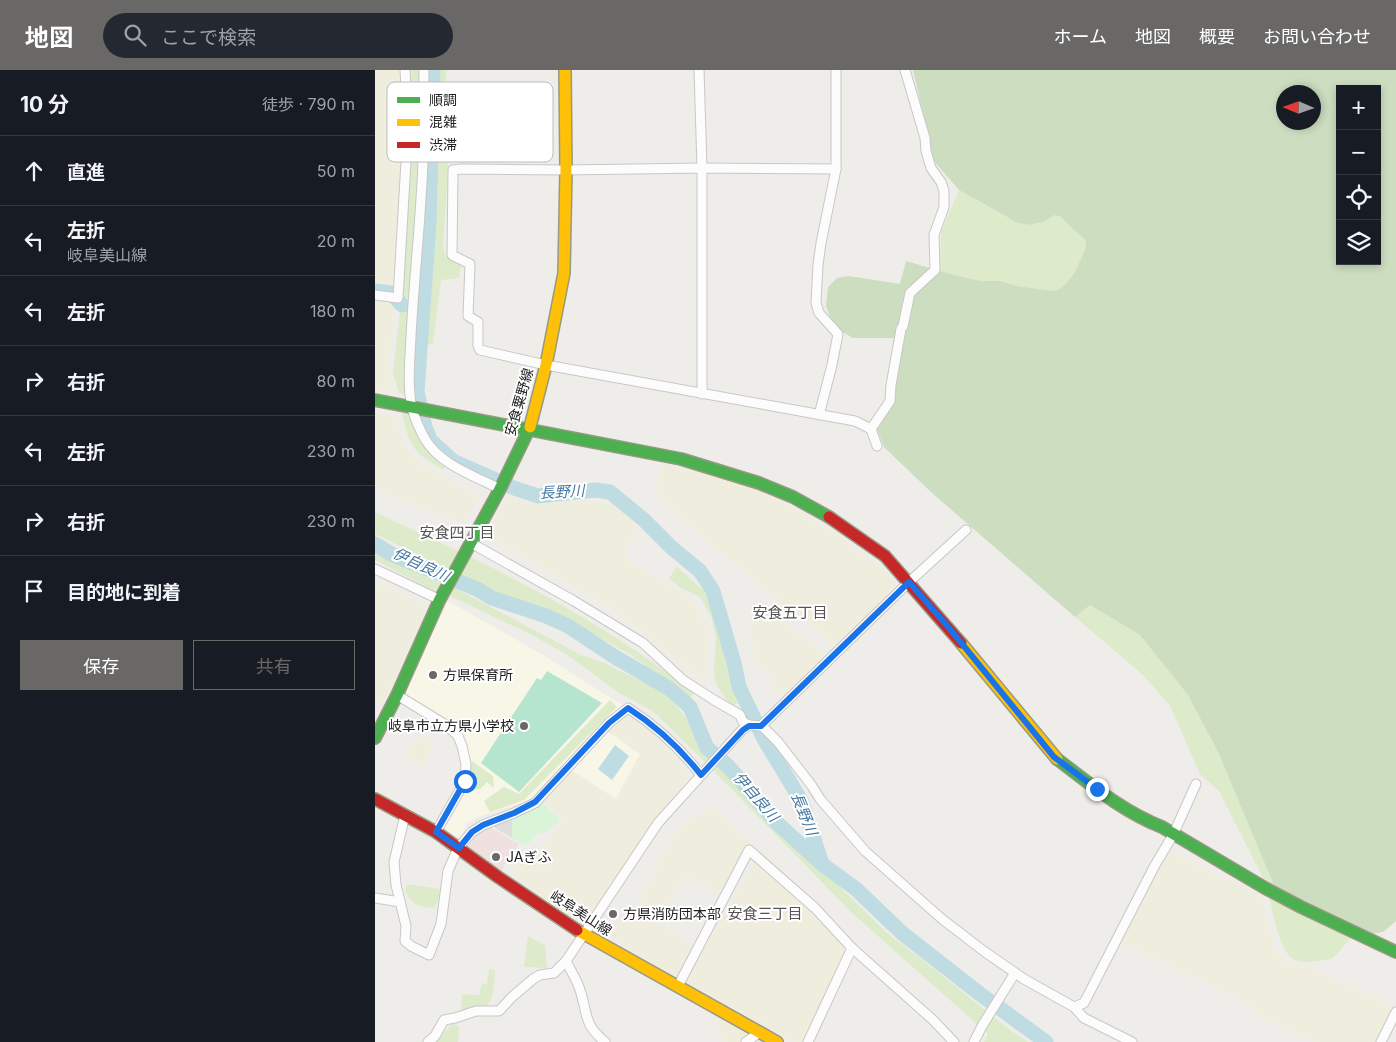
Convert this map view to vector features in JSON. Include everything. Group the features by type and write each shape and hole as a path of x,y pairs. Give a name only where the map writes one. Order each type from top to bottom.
{"street":[{"name":"安食粟野線","path":"375,738 397,694 437,599 501,488 529,430 546,365 564,273 565,70"},
{"path":"699,70 702,168 703,394"},
{"path":"819,415 838,334 819,313 816,302 821,243 836,169 836,70"},
{"path":"871,429 890,402 891,385 901,329 910,293 935,270 934,234 944,207 944,191 941,182 931,168 925,138 905,70"},
{"path":"375,295 398,298 406,162"},
{"path":"423,162 413,301 410,393 417,422 426,441 437,456 501,488"},
{"path":"836,169 453,170 452,255 470,264 468,316 478,322 478,346 480,350 546,365 855,421 871,429 877,446"},
{"path":"375,400 681,459 759,483 793,497 826,515 885,556 950,629 1054,757 1097,789 1144,820 1162,827 1301,907 1396,952"},
{"path":"428,1042 435,1036 444,1020 476,1011 499,1011 512,996 533,978 539,974 554,973 565,961 658,823 703,774 746,728 761,726 909,582 966,530"},
{"path":"469,546 574,601 643,643 683,680 740,715 746,728"},
{"path":"375,569 437,599"},
{"path":"397,694 445,725 458,736 462,746 466,764 465,781 436,832"},
{"path":"405,815 394,862 396,885 406,926 405,941 429,955 441,924 448,871 459,848 472,832 483,825 514,813 535,802 609,723 628,708 649,722 686,755 703,774"},
{"path":"761,726 778,742 820,798 865,851 942,919 1015,973 1074,1008 1084,1018 1132,1042"},
{"path":"1074,1008 1084,1003 1155,865 1173,835 1196,784"},
{"name":"岐阜美山線","path":"375,799 436,832 498,877 583,934 777,1042"},
{"path":"678,986 749,850 815,908 852,948 932,1019 954,1042"},
{"path":"375,898 400,902"},
{"path":"808,1042 852,948"},
{"path":"565,961 581,992 586,1020 594,1032 605,1042"},
{"path":"974,1042 1015,973"},
{"path":"1381,1042 1396,1012"},
{"path":"746,1042 760,1032"}],"shaded area":[{"path":"375,70 400,70 402,82 387,82 387,162 402,162 396,287 375,285"},
{"path":"375,301 395,303 389,368 393,393 375,390"},
{"path":"375,412 395,417 403,443 421,464 481,495 464,524 375,489"},
{"path":"663,464 709,474 763,492 846,540 889,574 898,588 838,649 687,525 655,493"},
{"path":"508,495 527,503 566,499 590,500 611,504 626,514 637,527 625,557 696,602 710,634 705,682 613,609 488,537"},
{"path":"377,584 383,584 428,606 383,704 375,701 375,589"},
{"name":"岐阜市立方県小学校","path":"448,601 543,655 622,705 584,742 530,800 481,816 467,823 460,839 443,827 467,784 471,763 462,736 402,693"},
{"path":"763,603 827,656 784,698 771,689 774,684 773,678 754,663 749,619"},
{"path":"625,713 657,737 683,764 689,777 655,818 602,898 580,926 511,874 533,846 539,851 563,819 543,800 571,770 616,799 640,754 607,731"},
{"path":"607,731 640,754 616,800 571,770"},
{"path":"426,735 434,742 426,769 405,757 410,748"},
{"path":"714,806 753,846 725,897 685,877 661,916 639,901 677,828"},
{"path":"508,815 512,818 512,838 494,827"},
{"name":"JAぎふ","path":"488,826 519,844 501,871 464,844 474,833"},
{"path":"762,850 858,946 806,1042 794,1042 685,981"},
{"path":"1169,851 1262,895 1275,949 1286,962 1306,965 1394,1007 1377,1042 1314,1042 1254,1015 1257,1008 1121,942"},
{"path":"628,907 696,946 677,981 610,937"},
{"path":"719,1018 749,1033 741,1042 721,1042 716,1021"}],"green space":[{"path":"411,70 421,70 421,82 411,82"},
{"path":"435,70 446,70 446,82 435,82"},
{"path":"913,70 1396,70 1396,921 1383,932 1367,935 1274,885 1218,752 1188,695 1140,635 1090,605 1075,617 932,493 884,447 877,429 894,381 903,338 853,338 834,327 826,306 828,287 837,278 849,276 900,284 906,261 981,281 1000,281 1017,286 1054,291 1066,284 1070,279 1086,247 1086,241 1061,217 1055,215 1043,222 1030,225 1018,223 959,190 934,161"},
{"path":"412,162 418,162 407,396 399,393 393,373 403,284"},
{"path":"432,162 448,162 443,247 446,257 461,266 459,278 441,280 433,344 421,346"},
{"path":"959,190 1023,224 1036,224 1055,215 1061,217 1086,241 1086,247 1078,266 1066,284 1054,291 1017,286 1000,281 981,281 940,271 941,232"},
{"path":"402,411 409,412 446,463 444,470 425,459 414,448 406,430"},
{"path":"375,512 478,561 571,610 622,641 694,693 690,699 631,655 588,631 486,588 375,534"},
{"path":"375,552 440,583 436,592 375,560"},
{"path":"677,567 704,591 719,622 723,651 731,685 738,703 731,707 716,684 714,672 716,637 711,616 700,597 681,588 669,578"},
{"path":"453,587 581,655 602,662 669,695 695,731 700,743 793,843 887,933 1010,1030 1028,1042 984,1042 988,1034 851,912 654,712 619,693 566,654 530,634 450,596"},
{"path":"1090,605 1140,635 1188,695 1218,752 1274,885 1263,878 1219,791 1200,774 1170,706 1143,675 1075,617"},
{"path":"547,671 602,703 519,792 481,763 537,678 541,680"},
{"path":"610,700 617,707 524,800 490,812 484,801 504,787 519,794"},
{"path":"472,761 493,776 494,788 487,782 480,789 473,790 468,787"},
{"path":"541,802 560,819 548,831 537,835 525,846 512,838 512,818"},
{"path":"407,884 440,889 438,902 433,908 416,904 405,891"},
{"path":"1269,897 1352,937 1332,959 1307,962 1297,961 1288,954 1280,939"},
{"path":"528,936 545,945 547,968 524,967"},
{"path":"489,969 495,970 490,1002 480,1010 461,1016 462,994 479,995 482,983 487,984"},
{"path":"453,1023 459,1027 458,1042 435,1042"}],"water":[{"path":"615,745 629,756 612,780 598,769"}],"waterway":[{"name":"長野川","path":"433,70 433,82"},
{"name":"長野川","path":"431,162 429,223 417,392 430,440 453,461 514,488 538,496 595,490 610,492 700,571 713,591 739,687 764,739 802,802 822,864"},
{"path":"375,291 391,293 402,305"},
{"name":"伊自良川","path":"375,544 393,555 477,589 492,598 546,616 568,626 615,657 670,689 690,707 707,748 729,767 776,822 822,864 856,889 902,933 980,994 1046,1042"}],"traffic: fast":[{"path":"375,400 681,459 759,483 793,497 829,517"},
{"path":"375,738 397,695 439,601 500,489 530,427"},
{"path":"1057,759 1107,797 1134,814 1162,827 1301,907 1396,952"}],"traffic: slow":[{"path":"530,427 546,365 564,273 565,70"},
{"path":"961,643 1057,759"},
{"path":"577,930 777,1042"}],"traffic: jam":[{"path":"829,517 885,556 961,643"},
{"path":"375,799 436,832 498,877 577,930"}],"place":[{"name":"方県保育所","path":"433,675"},
{"name":"岐阜市立方県小学校","path":"524,726"},
{"name":"JAぎふ","path":"496,857"},
{"name":"方県消防団本部","path":"613,914"}],"district":[{"name":"安食四丁目","path":"457,533"},
{"name":"安食五丁目","path":"790,613"},
{"name":"安食三丁目","path":"765,914"}],"route":[{"path":"465,781 436,832 459,848 472,832 483,825 514,813 535,802 609,723 628,708 649,722 686,755 701,775 743,730 749,726 761,726 909,582 950,629 1054,757 1097,789"}]}
